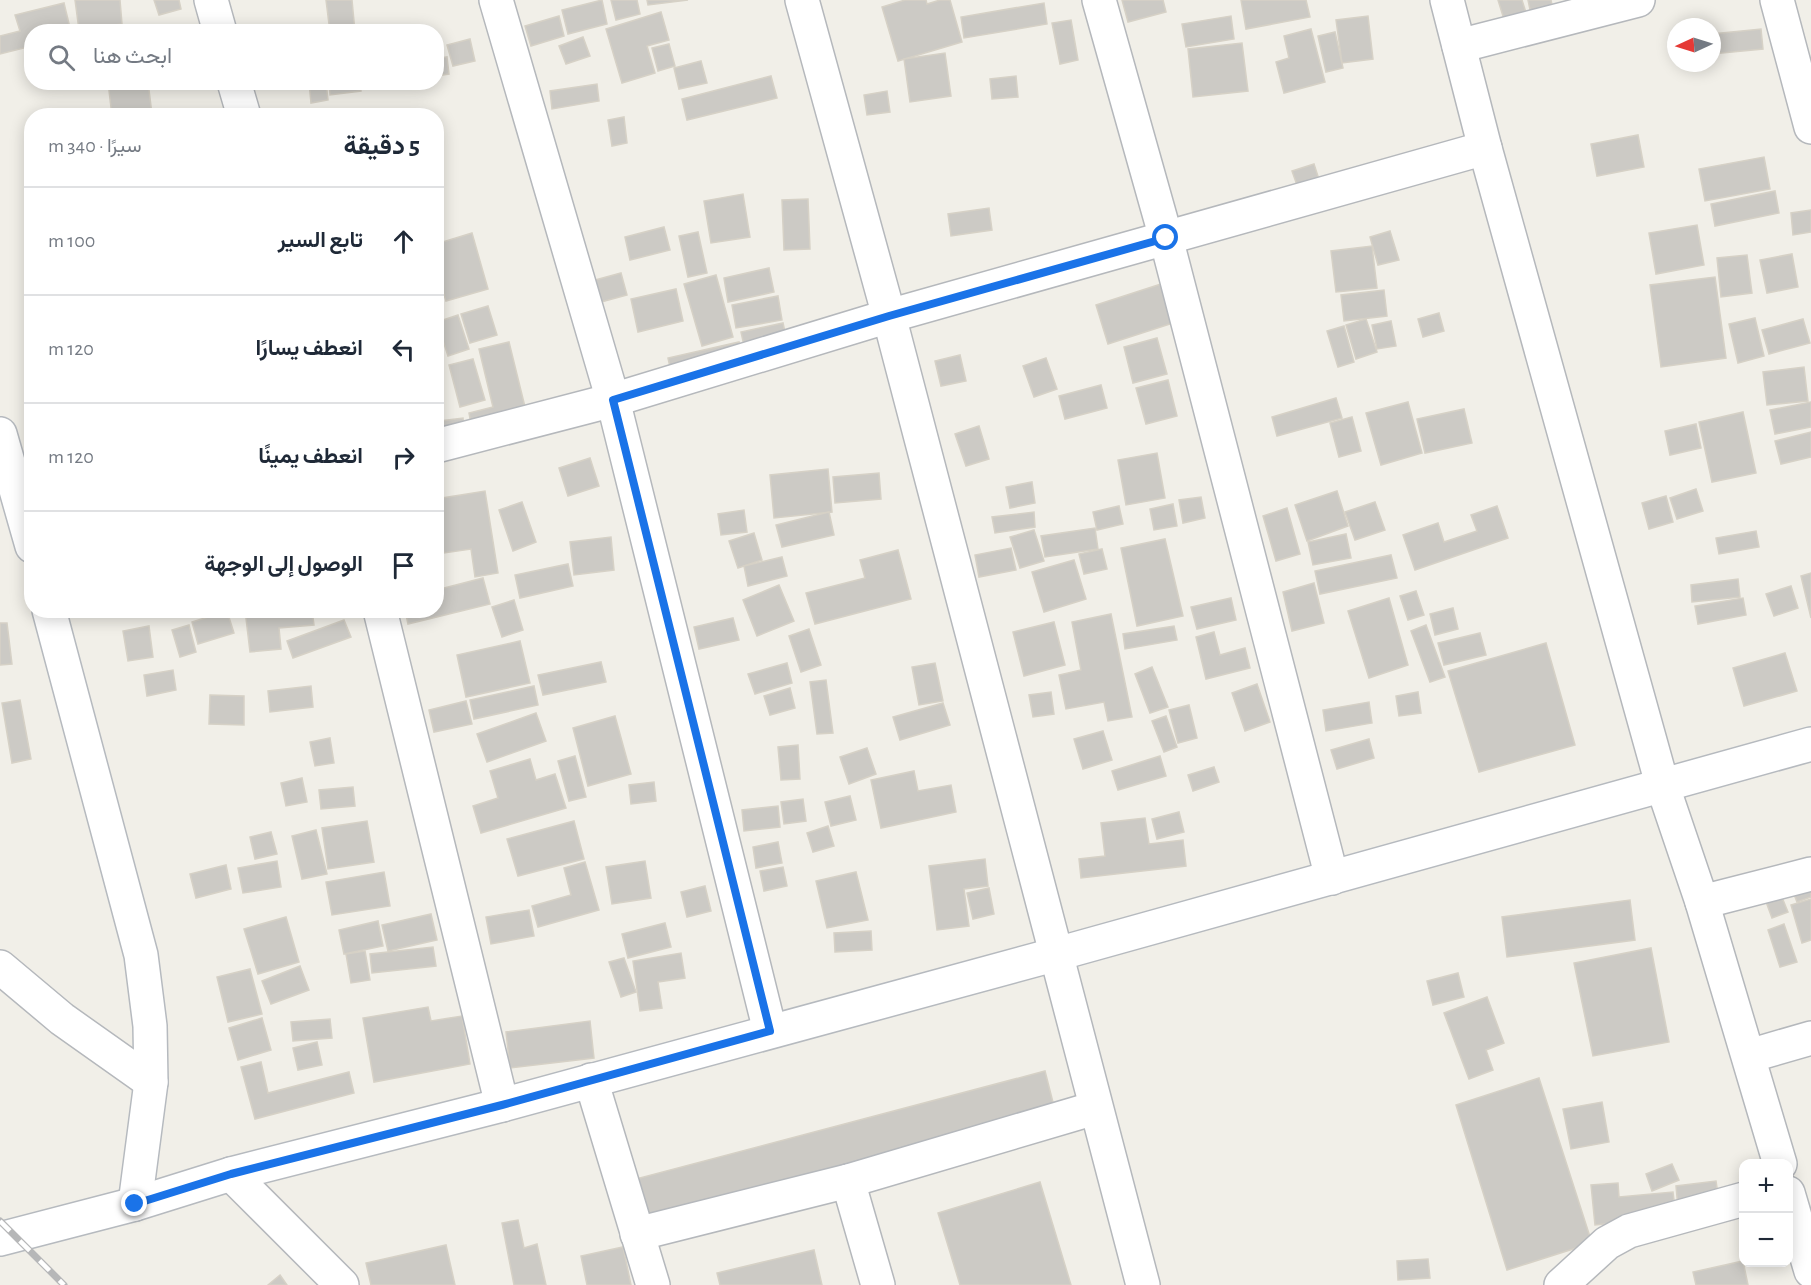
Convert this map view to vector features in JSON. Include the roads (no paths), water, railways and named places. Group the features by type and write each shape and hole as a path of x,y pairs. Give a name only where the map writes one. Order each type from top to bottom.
{"street":[{"path":"211,0 218,24"},
{"path":"496,0 613,400 770,1031"},
{"path":"802,0 889,316 1143,1285"},
{"path":"1099,0 1166,238 1332,878"},
{"path":"1447,0 1485,148 1662,784 1702,902 1779,1159"},
{"path":"1459,46 1638,0"},
{"path":"1777,0 1811,127"},
{"path":"236,90 242,108"},
{"path":"444,444 613,400 889,316 1485,148"},
{"path":"0,434 24,518"},
{"path":"51,618 141,956 150,1026 151,1082 135,1204"},
{"path":"382,618 502,1105"},
{"path":"0,1239 135,1204 231,1174 502,1105 1057,954 1811,744"},
{"path":"1702,902 1811,874"},
{"path":"0,967 62,1019 151,1082"},
{"path":"1749,1056 1811,1038"},
{"path":"591,1080 653,1285"},
{"path":"637,1234 848,1181 1095,1108"},
{"path":"231,1174 342,1285"},
{"path":"848,1181 878,1285"},
{"path":"1561,1285 1607,1243 1629,1231 1739,1200"},
{"path":"1793,1203 1805,1227 1811,1271"}],"railway":[{"path":"0,1221 64,1285"}]}
